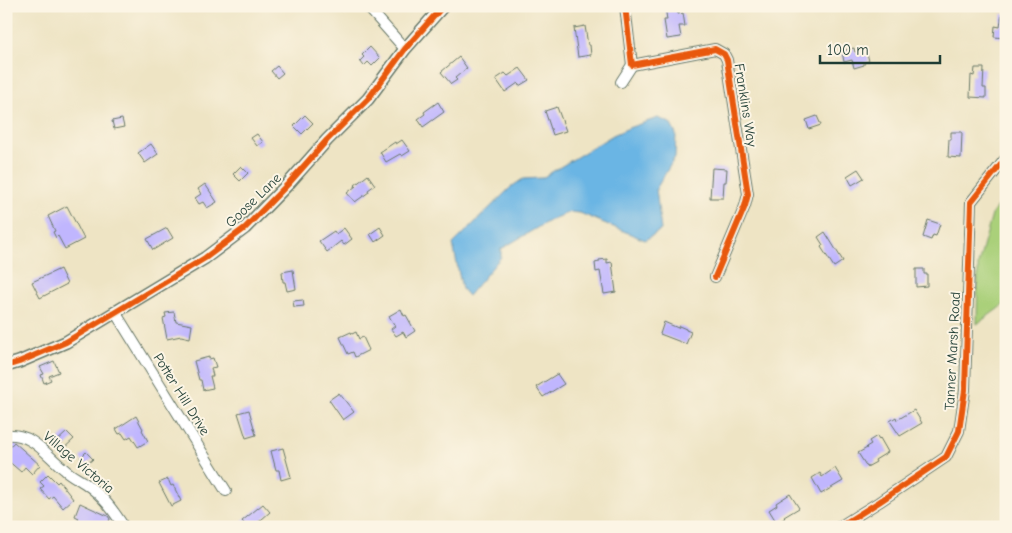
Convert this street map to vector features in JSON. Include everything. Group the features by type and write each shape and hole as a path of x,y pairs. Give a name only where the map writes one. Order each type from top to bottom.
{"street":[{"path":"367,6 405,49"},
{"name":"Goose Lane","path":"6,366 66,342 205,258 245,228 368,99 405,49 443,6"},
{"path":"622,82 632,65 625,6"},
{"name":"Franklins Way","path":"632,65 715,49 724,54 727,60 748,194 745,206 715,277"},
{"name":"Tanner Marsh Road","path":"839,527 946,456 959,431 965,390 971,202 1006,158"},
{"name":"Potter Hill Drive","path":"115,312 226,491"},
{"name":"Village Victoria","path":"6,435 10,434 30,439 64,470 86,484 105,500 124,527"}],"green space":[{"path":"997,206 1006,211 1006,303 977,324 978,265 992,215"}],"water":[{"path":"658,118 670,123 676,134 675,157 656,189 661,230 645,240 580,213 570,212 552,219 501,249 501,257 468,296 462,289 453,244 511,187 523,179 542,178 613,135"}],"building":[{"path":"665,6 677,6 678,14 683,13 685,26 679,26 681,37 667,39 664,20 667,20"},
{"path":"1002,14 1006,15 1006,38 994,37 995,26 1000,27"},
{"path":"585,26 591,55 578,57 574,28"},
{"path":"370,47 380,58 372,66 368,62 364,66 360,61 364,57 362,55"},
{"path":"854,48 855,52 860,51 861,55 867,53 869,61 864,63 864,65 854,68 852,60 844,62 842,51"},
{"path":"459,57 467,68 451,84 441,72"},
{"path":"277,66 283,73 277,78 271,71"},
{"path":"520,68 529,80 519,86 518,83 505,92 496,79 505,73 508,76"},
{"path":"975,68 984,68 983,88 986,88 986,98 970,97 971,75 974,76"},
{"path":"438,102 444,112 423,127 418,119"},
{"path":"557,107 566,131 553,135 545,111"},
{"path":"305,115 313,123 302,134 294,126"},
{"path":"817,116 821,125 809,129 806,120"},
{"path":"122,119 124,127 114,129 112,121"},
{"path":"951,132 962,132 961,158 948,157"},
{"path":"257,134 263,142 257,146 251,138"},
{"path":"402,140 410,151 386,162 380,152 395,142 396,144"},
{"path":"151,144 158,154 145,163 138,153"},
{"path":"241,166 248,173 240,181 233,174"},
{"path":"712,168 727,169 723,198 710,198"},
{"path":"858,169 864,178 852,185 847,176"},
{"path":"368,175 375,185 355,202 347,193"},
{"path":"205,184 217,202 207,208 203,202 199,204 195,198 201,194 198,189"},
{"path":"67,206 84,239 65,249 58,236 56,238 48,216"},
{"path":"928,220 940,224 936,236 933,235 931,240 923,237"},
{"path":"380,227 385,235 375,242 370,234"},
{"path":"167,228 173,238 153,250 147,239"},
{"path":"344,228 352,239 344,245 341,241 327,252 319,241 334,231 336,234"},
{"path":"825,232 843,261 834,267 821,247 823,245 818,237"},
{"path":"607,259 607,263 612,262 616,292 604,294 600,271 596,272 595,263 599,262 599,260"},
{"path":"60,269 67,284 40,298 32,282"},
{"path":"916,269 924,269 924,274 927,274 927,286 916,287"},
{"path":"293,270 296,289 287,291 285,282 283,282 282,272"},
{"path":"303,300 304,306 294,307 293,301"},
{"path":"401,309 415,331 406,337 403,332 396,336 391,329 395,326 389,316"},
{"path":"174,312 176,322 192,325 190,338 181,336 167,339 163,318 166,317 165,313"},
{"path":"664,322 691,332 686,344 660,334"},
{"path":"351,332 352,334 356,332 359,339 363,337 369,350 355,357 353,352 348,354 340,337"},
{"path":"209,357 209,359 213,358 216,367 211,368 213,376 210,376 213,388 203,390 194,361"},
{"path":"54,361 59,372 49,376 51,380 44,383 41,375 44,374 40,367"},
{"path":"557,374 564,384 543,397 536,387"},
{"path":"339,393 354,412 343,420 329,400"},
{"path":"249,410 256,435 246,438 238,413"},
{"path":"914,410 922,423 900,436 890,421 896,417 897,420"},
{"path":"136,416 148,441 138,447 131,436 126,439 116,429"},
{"path":"67,432 74,439 61,451 54,444"},
{"path":"877,436 888,452 867,467 858,453 867,448 871,444 869,441"},
{"path":"14,442 40,465 32,474 25,467 21,472 6,459 6,451"},
{"path":"283,448 291,477 281,480 271,451"},
{"path":"86,452 93,459 86,465 80,458"},
{"path":"835,468 843,481 821,494 812,478 820,473 822,477"},
{"path":"48,474 57,483 59,481 73,499 63,508 53,496 49,499 40,489 44,486 40,482"},
{"path":"168,479 181,501 171,506 159,483"},
{"path":"790,494 799,508 777,523 769,510"},
{"path":"80,503 108,516 110,519 107,527 89,527 77,521 79,518 75,516"},
{"path":"263,504 270,512 253,527 247,527 242,521"}],"cycle path":[{"path":"6,366 66,342 205,258 245,228 368,99 405,49 443,6"},
{"path":"625,6 632,65 715,49 724,54 727,60 748,194 745,206 715,277"},
{"path":"839,527 946,457 959,431 965,390 971,202 1006,158"}]}
